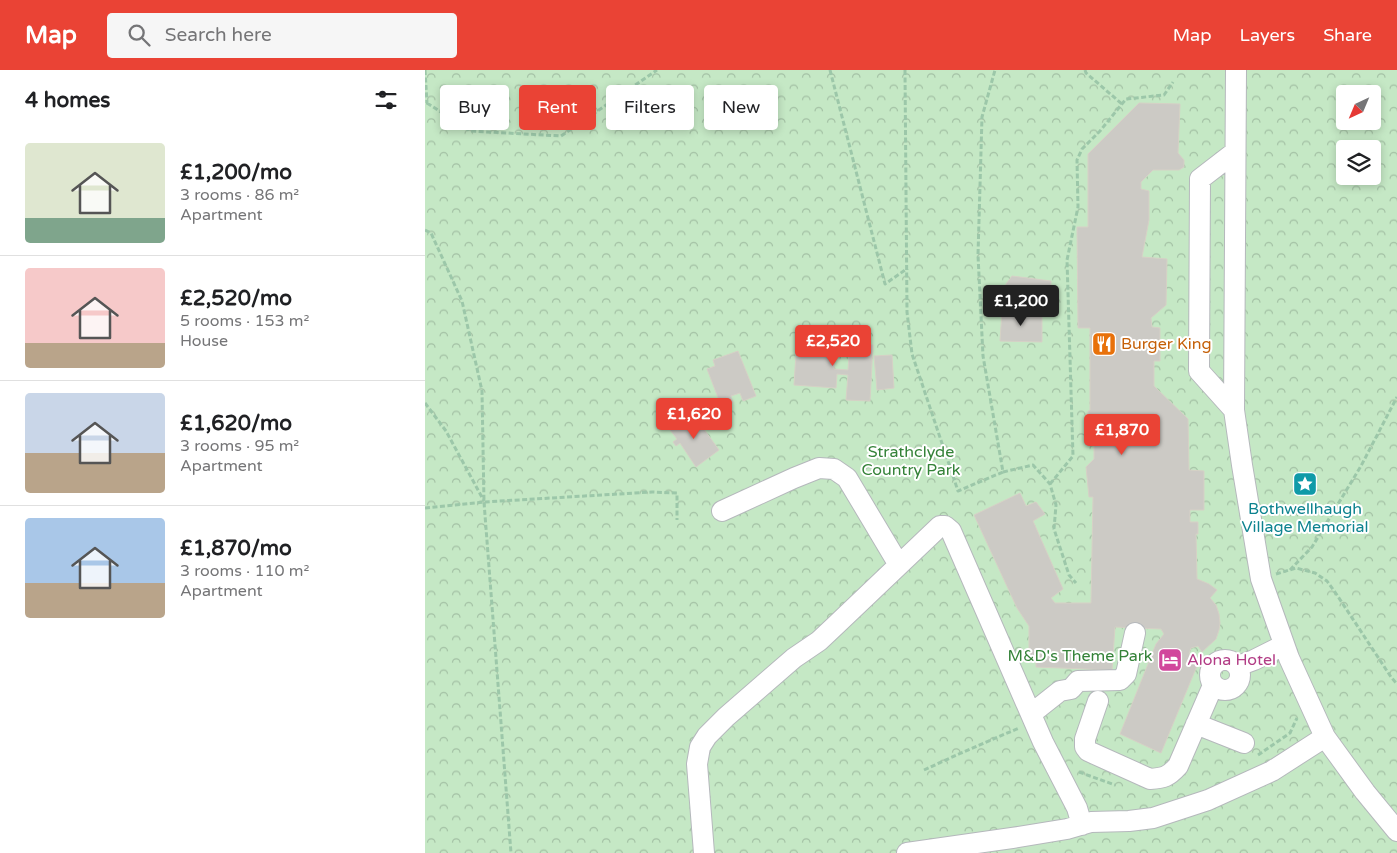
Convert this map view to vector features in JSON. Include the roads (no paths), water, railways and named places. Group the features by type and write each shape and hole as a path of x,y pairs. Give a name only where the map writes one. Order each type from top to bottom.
{"street":[{"path":"1236,70 1234,410 1261,579 1289,658 1325,737 1365,792 1397,831"},
{"path":"1234,410 1199,371 1199,361 1200,179 1235,152"},
{"path":"722,512 819,468 835,469 847,478 899,565"},
{"path":"704,853 697,764 700,747 707,736 794,658 819,641 836,626 940,526 945,526 951,531 1033,718 1077,808 1082,825"},
{"path":"1033,718 1060,691 1071,690 1078,681 1120,680 1126,674 1135,633"},
{"path":"1098,701 1085,739 1085,747 1088,751 1150,779 1161,778 1170,775 1178,766 1211,690 1215,686 1210,673 1215,663 1224,659 1234,662 1238,666 1284,645"},
{"path":"1197,724 1251,749"},
{"path":"907,853 1067,829 1091,822 1153,818 1208,800 1273,771 1325,737"}],"place":[{"name":"Burger King","path":"1104,344"},
{"name":"Bothwellhaugh Village Memorial","path":"1305,484"},
{"name":"Alona Hotel","path":"1170,660"}],"park label":[{"name":"Strathclyde Country Park","path":"911,461"},
{"name":"M&D's Theme Park","path":"1080,656"}]}
